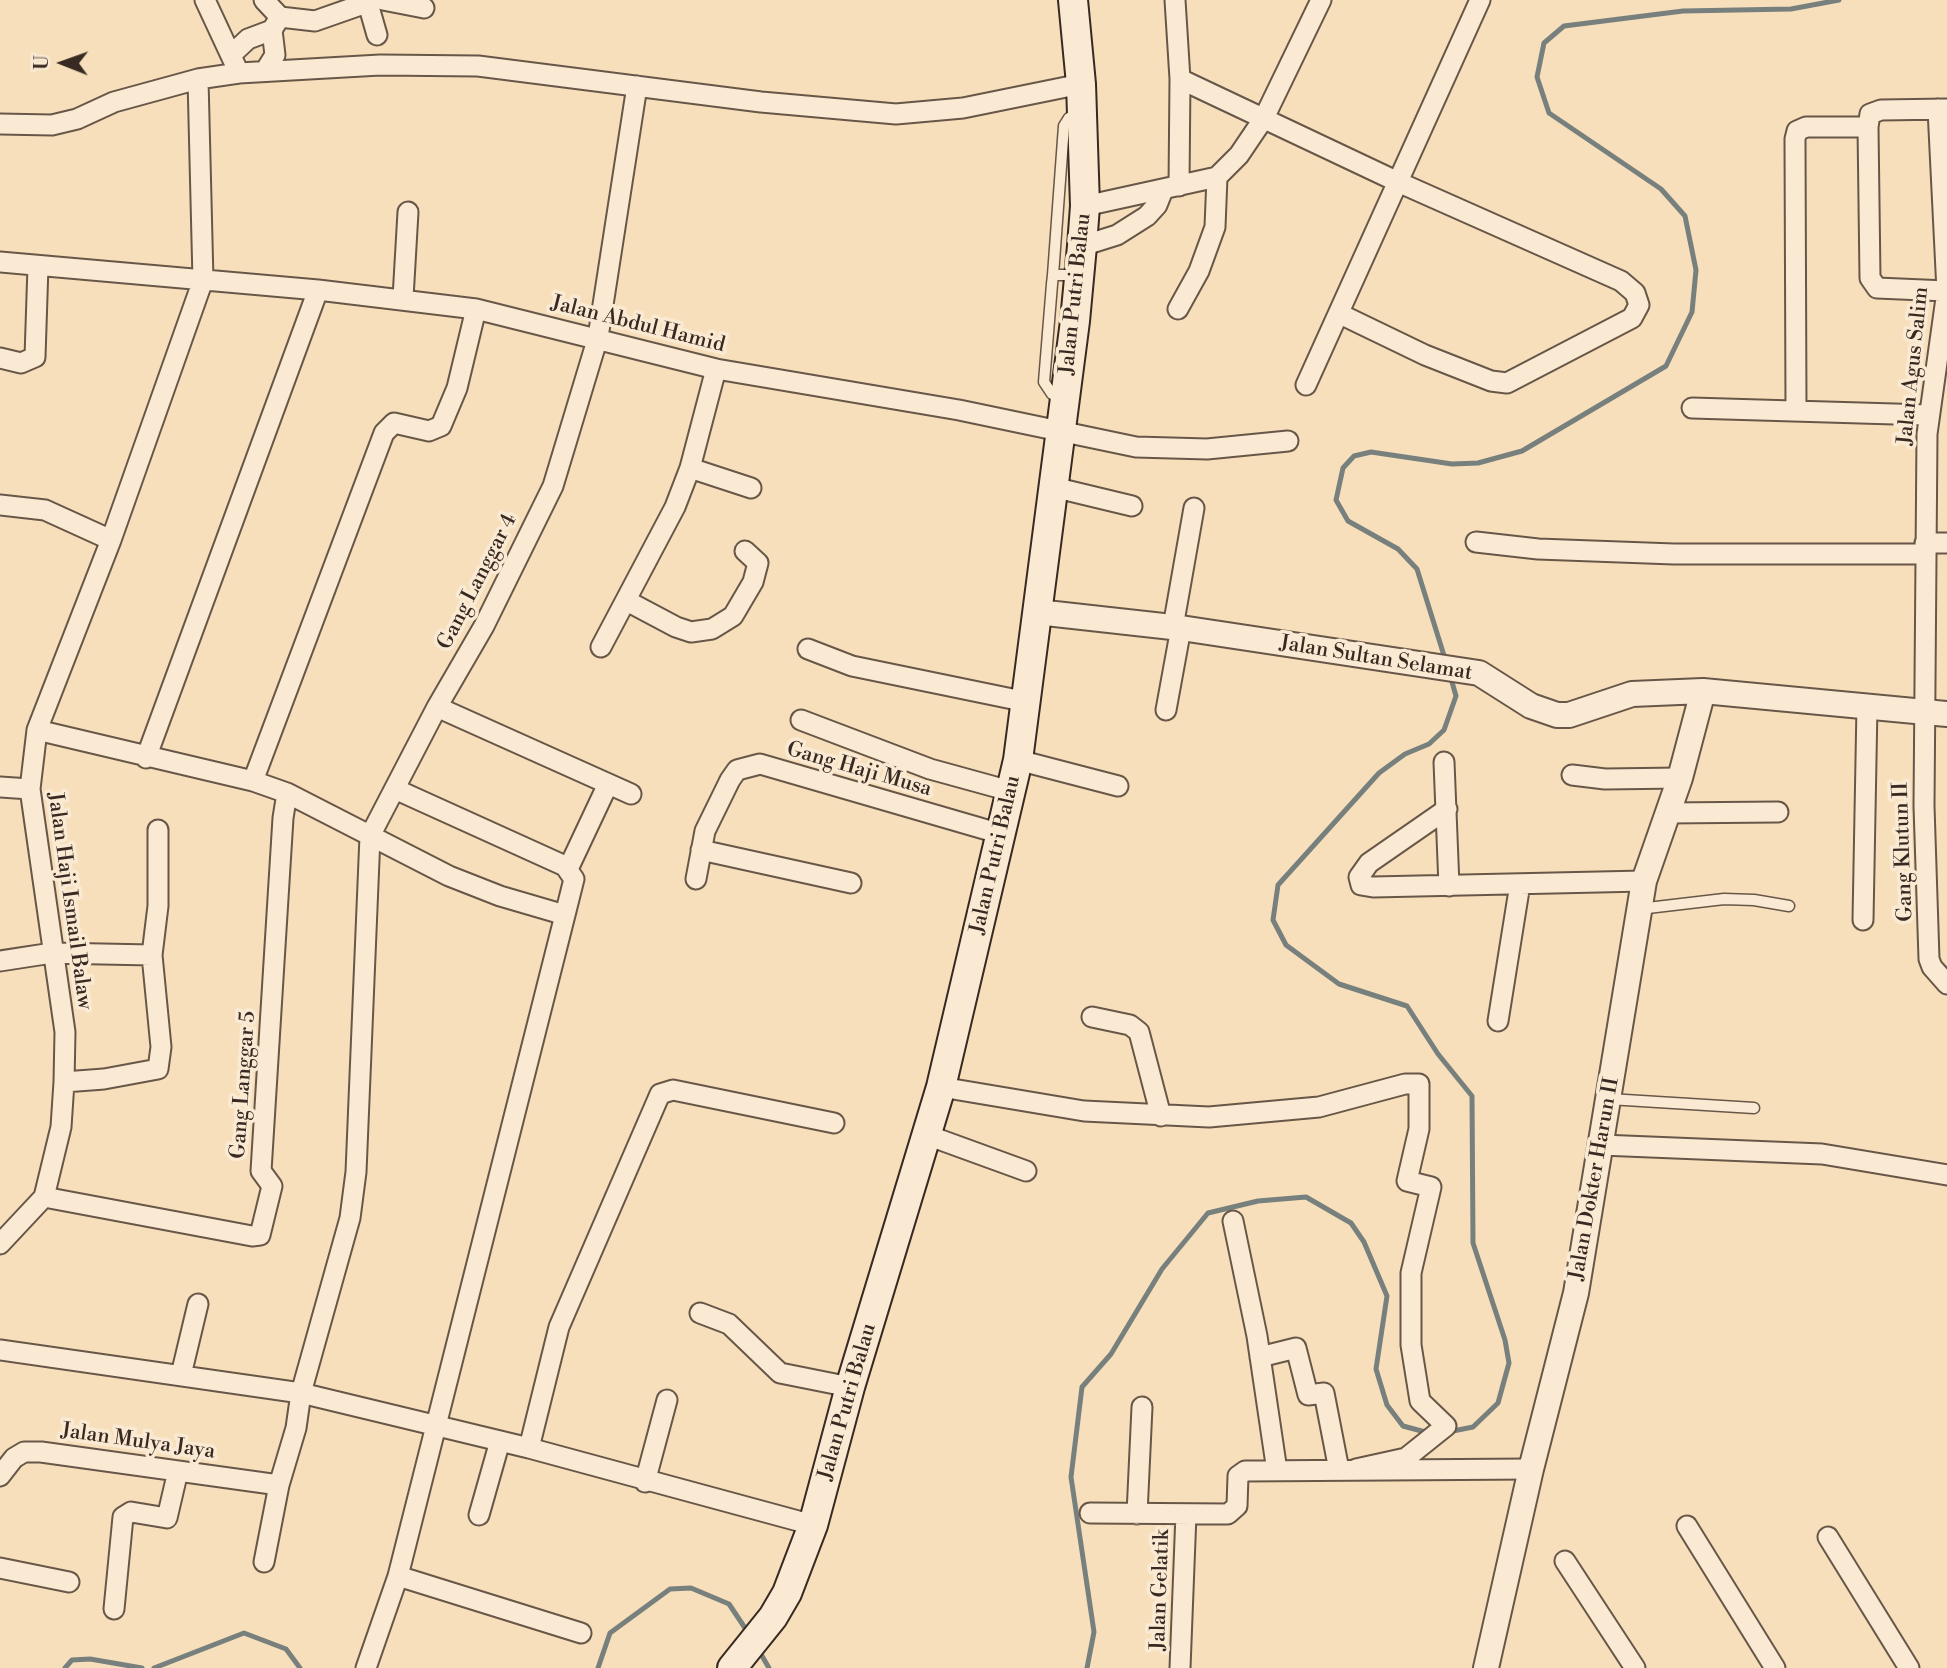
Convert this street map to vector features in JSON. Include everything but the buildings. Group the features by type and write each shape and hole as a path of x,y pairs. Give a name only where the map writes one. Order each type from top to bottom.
{"main road":[{"name":"Jalan Putri Balau","path":"737,1662 773,1617 792,1582 813,1525 850,1387 941,1087 1018,760 1065,398 1067,275 1082,246 1085,206 1082,113 1073,0"}],"street":[{"path":"205,0 239,73"},
{"path":"264,0 276,24 275,55 265,71"},
{"path":"231,55 248,39 276,24 315,21 373,0 424,8"},
{"path":"373,0 377,35"},
{"path":"1082,246 1117,235 1147,216 1171,188 1180,79 1175,0"},
{"path":"1085,206 1217,177 1239,155 1264,118 1321,0"},
{"path":"1306,385 1480,0"},
{"path":"0,124 52,125 77,119 114,102 198,79 265,71 380,65 478,66 761,103 896,114 963,108 1080,84"},
{"name":"Jalan Haji Ismail Balaw","path":"0,1244 44,1197 61,1127 65,1032 30,789 37,730 111,540 203,280 198,79"},
{"path":"1180,79 1398,182 1621,281 1638,299 1637,313 1519,379 1499,383 1425,355 1340,314"},
{"name":"Gang Langgar 4","path":"370,836 437,707 484,626 553,486 598,337 637,86"},
{"path":"1943,109 1881,110 1870,114 1870,278 1877,288 1946,304"},
{"name":"Jalan Agus Salim","path":"1936,713 1925,549 1946,304 1943,109"},
{"path":"1796,408 1797,131 1806,127 1868,127"},
{"path":"1178,309 1199,271 1215,227 1217,177"},
{"path":"403,298 408,212"},
{"path":"0,262 203,280"},
{"path":"0,358 21,363 35,356 38,266"},
{"name":"Jalan Abdul Hamid","path":"203,280 403,298 476,309 598,337 716,369 959,410 1136,447 1207,449 1288,441"},
{"path":"146,758 317,290"},
{"path":"253,781 384,433 394,424 429,431 441,426 457,388 476,309"},
{"path":"601,647 675,507 690,468 716,369"},
{"path":"1692,408 1936,404"},
{"path":"690,468 751,488"},
{"path":"1053,487 1132,506"},
{"path":"0,505 45,510 111,540"},
{"path":"1166,710 1194,508"},
{"path":"1476,542 1538,549 1798,557 1925,549 1947,543"},
{"path":"627,601 691,632 712,629 733,616 753,582 758,563 745,551"},
{"name":"Jalan Sultan Selamat","path":"1038,612 1177,628 1423,667 1479,673 1531,706 1556,715 1569,715 1632,694 1703,691 1936,713"},
{"path":"808,649 852,666 1027,702"},
{"name":"Jalan Dokter Harun II","path":"1486,1668 1531,1469 1576,1293 1644,881 1680,778 1703,691"},
{"path":"1863,920 1867,706"},
{"path":"437,707 631,794"},
{"name":"Gang Klutun II","path":"1936,713 1924,806 1930,959 1932,967 1947,984"},
{"path":"801,720 930,769 1010,791"},
{"path":"37,730 146,758 253,781 287,793 449,876 500,896 565,915"},
{"path":"1018,760 1118,786"},
{"path":"1444,762 1449,886"},
{"name":"Gang Haji Musa","path":"696,879 705,831 730,780 737,770 760,764 1001,834"},
{"path":"1572,775 1605,779 1680,778"},
{"path":"568,869 608,784"},
{"path":"0,787 30,789"},
{"path":"366,1668 398,1576 574,879 568,869 395,789"},
{"name":"Gang Langgar 5","path":"44,1197 252,1237 261,1235 272,1186 261,1171 283,818 287,793"},
{"path":"1447,809 1369,863 1359,877 1361,885 1449,886 1644,881"},
{"path":"1667,813 1778,812"},
{"path":"64,1082 104,1079 158,1069 161,1047 152,955 158,906 158,830"},
{"path":"264,1562 279,1485 296,1428 301,1393 352,1206 356,1172 370,836"},
{"path":"701,850 851,883"},
{"path":"1498,1021 1520,884"},
{"path":"0,961 52,953 152,955"},
{"path":"1091,1017 1130,1025 1139,1032 1161,1116"},
{"path":"941,1087 1084,1111 1209,1117 1318,1107 1405,1084 1419,1084 1419,1129 1406,1181 1431,1187 1411,1273 1412,1360 1420,1401 1446,1426 1406,1458 1347,1469"},
{"path":"528,1448 559,1327 660,1094 673,1090 834,1123"},
{"path":"927,1135 1026,1171"},
{"path":"1601,1146 1822,1154 1947,1175"},
{"path":"1233,1221 1260,1357 1277,1471"},
{"path":"181,1375 198,1304"},
{"path":"700,1313 729,1324 779,1373 850,1387"},
{"path":"1260,1357 1296,1348 1308,1395 1324,1393 1347,1469"},
{"path":"0,1350 301,1393 528,1448 645,1482 813,1525"},
{"path":"645,1482 667,1400"},
{"path":"1138,1514 1142,1408"},
{"path":"479,1515 500,1441"},
{"name":"Jalan Mulya Jaya","path":"0,1476 14,1458 24,1452 279,1485"},
{"path":"1090,1513 1228,1514 1237,1506 1240,1472 1531,1469"},
{"path":"114,1609 123,1517 131,1512 167,1518 178,1471"},
{"name":"Jalan Gelatik","path":"1181,1668 1186,1514"},
{"path":"1687,1526 1775,1668"},
{"path":"1828,1537 1909,1668"},
{"path":"1565,1562 1635,1668"},
{"path":"0,1568 69,1583"},
{"path":"398,1576 581,1633"}],"lane":[{"path":"1067,275 1064,126 1069,118 1082,113"},
{"path":"1638,909 1724,899 1754,900 1789,906"},
{"path":"1609,1099 1754,1108"}],"waterway":[{"path":"1446,662 1417,569 1398,549 1348,521 1336,500 1343,468 1354,456 1371,452 1452,464 1478,463 1522,451 1666,366 1692,312 1696,270 1685,216 1661,189 1549,113 1537,77 1544,43 1564,26 1683,11 1791,9 1839,0"},
{"path":"1448,1432 1473,1427 1498,1403 1509,1363 1505,1340 1473,1243 1472,1096 1438,1054 1407,1006 1339,984 1286,945 1273,920 1278,885 1379,773 1405,754 1429,744 1444,730 1456,696 1450,675"},
{"path":"1087,1668 1094,1632 1071,1477 1082,1387 1111,1354 1162,1269 1208,1213 1258,1201 1306,1197 1351,1223 1364,1242 1387,1296 1376,1369 1387,1405 1403,1426 1429,1433"},
{"path":"598,1668 610,1633 670,1589 691,1588 729,1604 749,1634"},
{"path":"154,1668 244,1633 286,1649 300,1668"},
{"path":"758,1649 769,1668"},
{"path":"65,1668 72,1660 90,1659 142,1668"}]}
